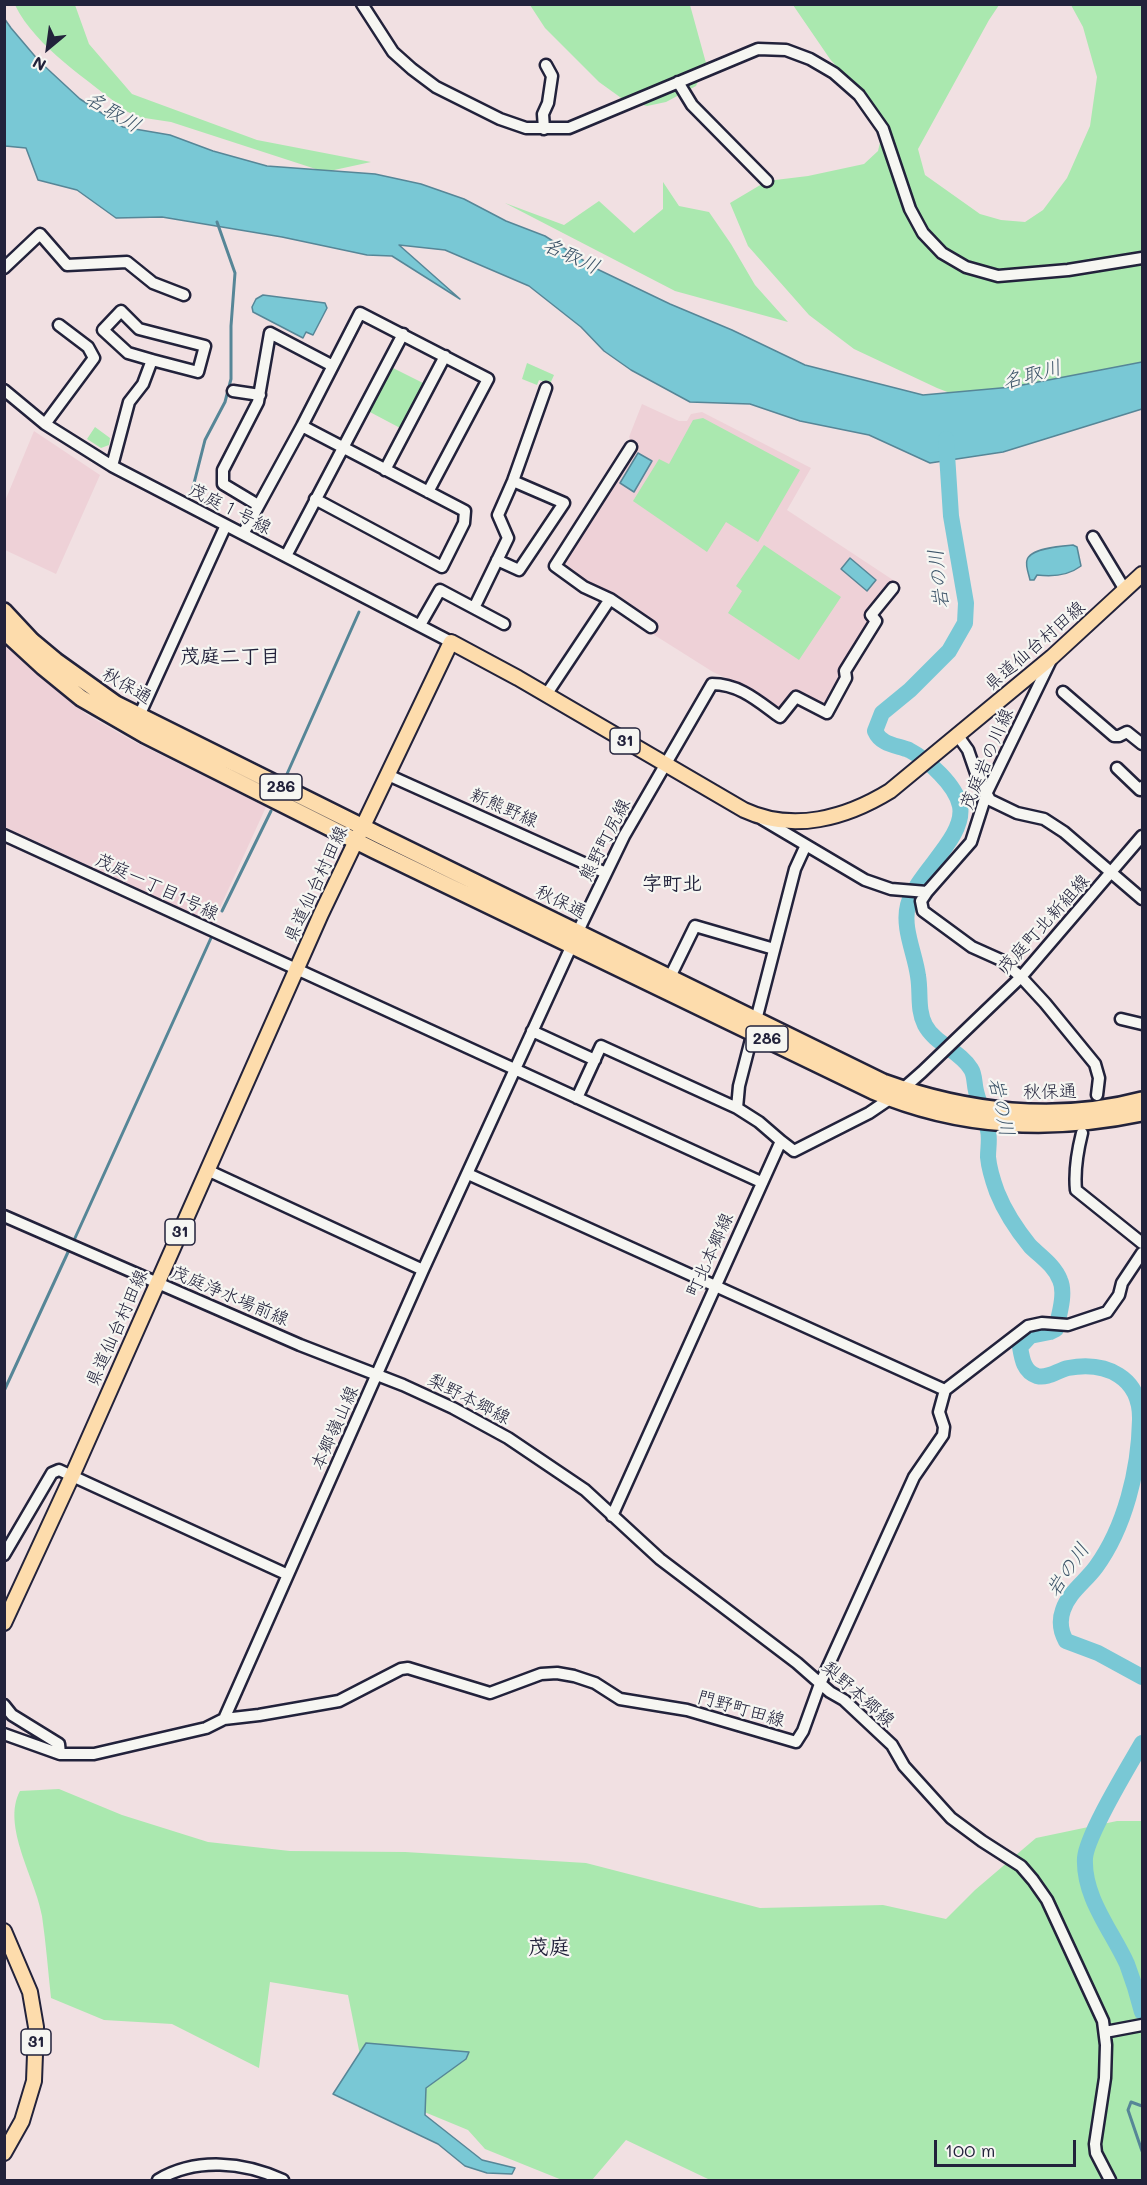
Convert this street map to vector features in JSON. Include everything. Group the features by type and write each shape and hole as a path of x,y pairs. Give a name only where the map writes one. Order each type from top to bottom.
{"highway":[{"name":"秋保通","path":"4,611 32,641 79,679 116,704 359,834"},
{"name":"秋保通","path":"4,631 62,682 106,713 755,1026 859,1071 897,1094 937,1100 967,1112 1069,1124 1104,1121 1143,1113"},
{"name":"秋保通","path":"575,938 670,977 755,1026"},
{"name":"秋保通","path":"991,1116 1020,1112 1074,1112 1103,1109 1143,1100"}],"main road":[{"name":"県道仙台村田線","path":"954,739 1052,657 1143,574"},
{"name":"県道仙台村田線","path":"4,1623 72,1476 296,970 451,642"},
{"name":"31","path":"451,642 756,816 775,820 797,821 829,818 865,806 890,791 954,739"},
{"name":"31","path":"4,1931 30,1992 36,2027 34,2081 22,2121 4,2153"}],"street":[{"path":"362,4 393,52 436,87 500,119 526,128 569,128 758,49 786,50 810,59 834,73 859,95 883,129 910,209 923,233 942,253 966,267 998,276 1068,270 1143,258"},
{"path":"544,129 543,114 548,103 552,76 546,65"},
{"path":"678,82 692,105 767,181"},
{"path":"4,268 40,234 66,265 127,262 153,283 184,295"},
{"path":"121,311 139,329 205,346 198,372 152,360 128,352 104,330 121,311"},
{"path":"243,534 360,313 488,379 428,492"},
{"path":"45,424 94,358 88,347 59,325"},
{"path":"258,505 222,484 223,470 258,402 270,333 332,365"},
{"path":"286,556 403,334"},
{"path":"385,470 445,356"},
{"path":"112,466 129,402 143,384 152,360"},
{"path":"474,608 508,538 498,515 513,481 546,388"},
{"name":"茂庭１号線","path":"4,390 45,424 112,466 451,642"},
{"path":"233,391 260,395"},
{"path":"302,426 465,512 464,523 442,567 315,499"},
{"path":"631,447 555,566 584,587 610,600 651,627"},
{"path":"497,560 519,570 564,503 513,481"},
{"path":"139,716 226,525"},
{"path":"1093,537 1125,590"},
{"name":"熊野町尻線","path":"575,938 624,836 712,684 724,684 738,688 780,717 796,697 826,713 846,678 845,671 876,621 871,615 892,588"},
{"path":"420,625 440,590 504,624"},
{"path":"546,695 610,600"},
{"name":"茂庭岩の川線","path":"924,892 971,842 987,792 1052,657"},
{"path":"1062,692 1114,736 1127,732 1143,744"},
{"path":"954,739 968,750 977,776 990,800 1017,813 1044,819 1064,832 1143,899"},
{"path":"1117,768 1140,790 1143,787"},
{"name":"新熊野線","path":"388,775 606,873"},
{"path":"756,816 865,880 891,889 924,892 921,901 923,911 972,947 1000,960 1021,977 1045,1003 1095,1064 1099,1078 1097,1095"},
{"name":"茂庭一丁目1号線","path":"4,835 761,1182"},
{"name":"茂庭町北新組線","path":"781,1141 794,1151 869,1113 897,1094 1021,977 1143,836"},
{"path":"737,1108 739,1086 774,949 795,870 806,845"},
{"path":"670,977 695,926 774,949"},
{"name":"本郷嶺山線","path":"224,1719 286,1574 575,938"},
{"path":"1121,1019 1143,1024"},
{"path":"532,1031 595,1060"},
{"path":"577,1098 601,1046 737,1108 759,1122 781,1141"},
{"path":"1082,1133 1076,1158 1076,1190 1143,1243"},
{"name":"町北本郷線","path":"612,1516 781,1141"},
{"path":"207,1170 423,1270"},
{"path":"468,1174 945,1390 1020,1331 1036,1324 1068,1325 1107,1312 1119,1295 1122,1283 1143,1253"},
{"name":"茂庭浄水場前線","path":"4,1216 300,1345 377,1373"},
{"name":"梨野本郷線","path":"377,1373 453,1408 508,1438 585,1490 679,1574 797,1663 820,1684 844,1700 892,1745 904,1766 951,1818 1021,1866 1034,1880 1047,1900 1101,2014 1105,2032 1105,2078 1095,2144 1096,2153 1110,2181"},
{"name":"門野町田線","path":"224,1719 339,1701 401,1669 408,1668 490,1693 534,1675 557,1673 595,1683 620,1699 687,1710 796,1742 803,1731 820,1684 914,1477 943,1435 944,1427 939,1412 945,1390"},
{"path":"4,1555 52,1473 59,1470 286,1574"},
{"path":"4,1705 12,1715 26,1725 59,1744 60,1754"},
{"path":"4,1734 60,1754 94,1754 206,1728 224,1719"},
{"path":"1105,2032 1141,2026"},
{"path":"158,2181 168,2174 183,2170 223,2164 244,2166 265,2172 283,2181"}],"shaded area":[{"path":"642,404 679,421 687,421 691,414 702,412 811,468 787,510 893,580 868,614 874,622 825,709 794,692 783,708 774,709 648,631 653,623 589,582 586,584 559,566 635,447 629,437"},
{"path":"34,431 100,475 56,574 5,550 5,501"},
{"path":"5,646 86,714 131,740 266,807 213,923 5,827"}],"green space":[{"path":"15,5 75,5 89,44 132,94 257,140 371,162 325,172 171,122 138,117 126,111 64,62 36,35 24,21"},
{"path":"530,5 690,5 706,63 696,86 666,102 647,106 624,100 599,82 545,28"},
{"path":"793,5 999,5 918,149 925,175 980,214 1001,220 1025,222 1043,210 1067,178 1090,126 1097,77 1083,27 1071,5 1142,5 1142,376 999,412 937,388 854,349 809,315 748,246 730,203 767,181 808,176 864,164 878,151 884,126 869,104 830,59"},
{"path":"663,182 679,206 709,212 755,285 788,322 675,291 505,203 564,225 599,201 634,233 663,209"},
{"path":"527,363 554,375 550,384 539,380 537,385 522,379"},
{"path":"391,367 425,384 402,429 368,411"},
{"path":"703,418 800,470 758,542 726,522 707,552 633,501 659,459 669,464 693,420"},
{"path":"95,427 110,438 109,445 101,448 87,439"},
{"path":"764,545 841,597 799,660 728,613 742,591 736,586"},
{"path":"59,1789 122,1815 208,1842 290,1851 405,1852 586,1863 760,1908 883,1905 946,1919 975,1890 1036,1838 1117,1821 1142,1821 1142,2180 708,2180 626,2140 592,2180 562,2180 485,2149 468,2130 422,2111 369,2100 348,1995 270,1982 259,2068 172,2024 104,2020 51,1998 39,1901 17,1836 15,1805 20,1791"}],"water":[{"name":"名取川","path":"4,18 39,61 80,99 123,127 170,135 213,151 267,166 375,174 421,184 464,199 506,221 545,236 597,269 805,365 923,395 1012,387 1142,362 1142,409 1003,452 930,463 869,435 800,421 750,404 690,402 631,370 604,351 581,327 529,286 445,250 399,245 460,299 392,256 367,255 282,237 162,217 116,218 77,190 38,180 26,148 5,146"},
{"path":"263,295 325,303 327,308 313,335 306,332 303,338 253,312 252,307 256,299"},
{"path":"638,453 652,461 634,492 620,483"},
{"path":"1073,545 1077,547 1081,566 1066,573 1037,575 1034,580 1030,580 1026,565 1029,556 1047,548"},
{"path":"850,558 876,580 867,591 841,569"},
{"path":"366,2043 469,2052 466,2059 426,2088 425,2115 482,2160 515,2168 512,2174 487,2173 465,2166 438,2144 333,2094"}],"waterway":[{"path":"191,495 205,440 225,402 231,379 231,326 235,273 217,222"},
{"name":"岩の川","path":"946,439 951,516 966,603 965,623 949,651 910,690 882,713 875,731 885,742 909,750 932,767 953,790 960,806 960,818 956,830 913,893 908,905 907,923 918,976 921,1013 925,1025 929,1032 961,1057 972,1071 988,1130 988,1157 997,1192 1016,1227 1030,1246 1047,1261 1062,1285 1056,1329 1030,1336 1020,1347 1024,1364 1029,1371 1041,1377 1082,1366 1108,1370 1119,1375 1128,1383 1139,1405 1137,1458 1122,1516 1115,1534 1096,1567 1073,1592 1066,1604 1061,1622 1066,1641 1098,1653 1142,1677"},
{"path":"287,774 359,612"},
{"path":"222,911 271,811"},
{"path":"75,1238 211,938"},
{"path":"4,1391 69,1250"},
{"name":"岩の川","path":"1142,1743 1100,1817 1087,1847 1085,1858 1093,1900 1127,1964 1142,2012"},
{"path":"1142,2106 1131,2102 1128,2110 1142,2151"}],"district":[{"name":"茂庭二丁目","path":"230,657"},
{"name":"字町北","path":"672,884"},
{"name":"茂庭","path":"549,1948"}]}
